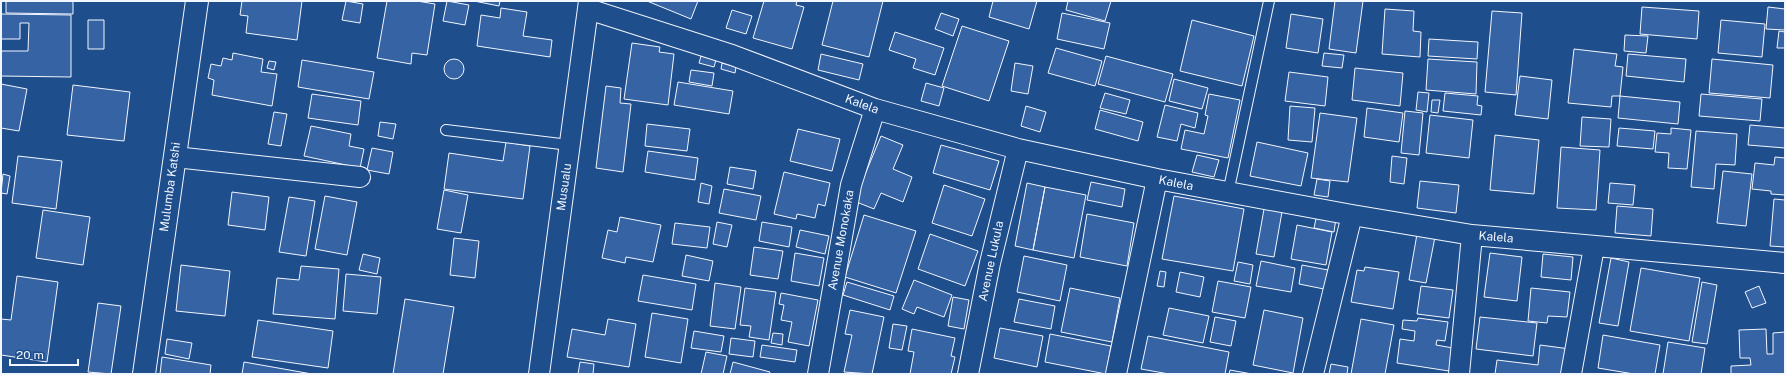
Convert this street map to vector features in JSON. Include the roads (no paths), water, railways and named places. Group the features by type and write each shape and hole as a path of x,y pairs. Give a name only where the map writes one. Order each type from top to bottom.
{"street":[{"name":"Mulumba Katshi","path":"144,374 197,1"},
{"name":"Kalela","path":"588,5 732,55 875,109 1018,149 1157,179 1352,216 1472,235 1785,263"},
{"name":"Musualu","path":"539,374 588,5"},
{"name":"Avenue Monokaka","path":"818,374 851,185 875,109"},
{"name":"Avenue Lukula","path":"968,374 990,263 1018,149"},
{"path":"175,157 360,177"},
{"path":"1116,374 1157,179"},
{"path":"1312,374 1352,216"},
{"path":"1459,374 1472,235"},
{"path":"1571,374 1594,247"}],"lane":[{"path":"1228,193 1269,1"},
{"path":"446,130 569,145"}]}
